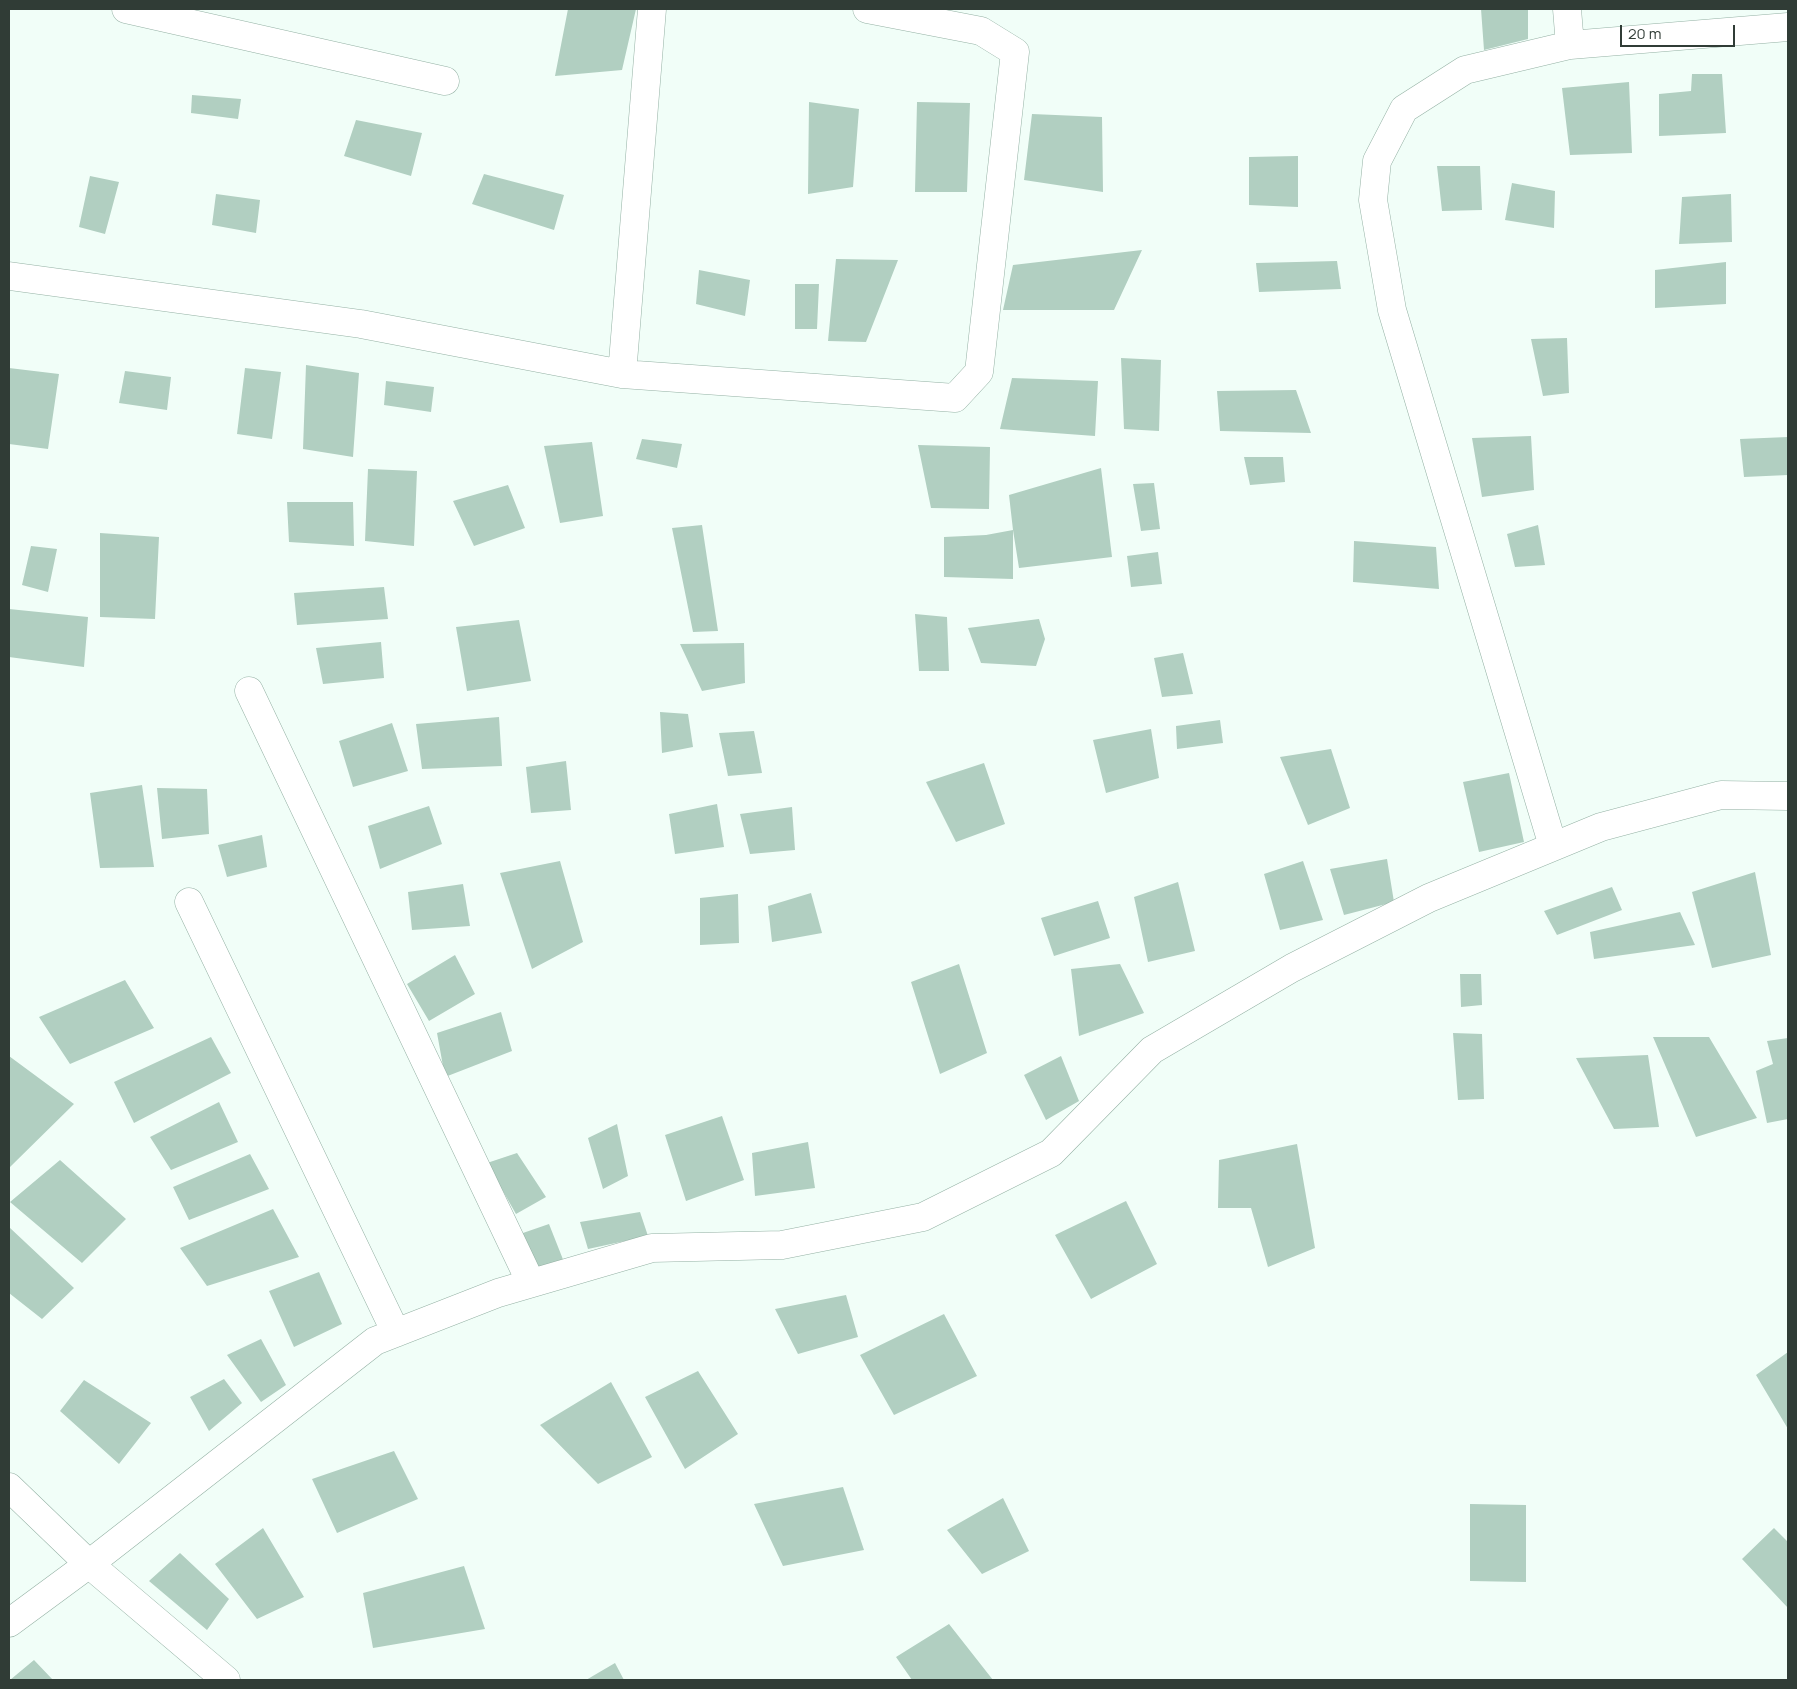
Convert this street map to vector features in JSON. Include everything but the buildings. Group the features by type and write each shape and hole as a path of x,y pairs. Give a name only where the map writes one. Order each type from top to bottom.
{"street":[{"path":"126,9 445,81"},
{"path":"622,374 652,9"},
{"path":"9,276 361,324 622,374 955,398 979,372 1015,52 980,30 867,9"},
{"path":"1567,9 1570,44"},
{"path":"1553,846 1392,310 1373,200 1377,161 1404,109 1465,70 1570,44 1788,27"},
{"path":"249,691 531,1283"},
{"path":"9,1622 89,1564 375,1341 498,1293 652,1248 782,1245 923,1217 1052,1153 1152,1050 1292,968 1428,898 1601,827 1721,795 1788,796"},
{"path":"189,902 396,1333"},
{"path":"9,1488 89,1564 226,1680"}]}
